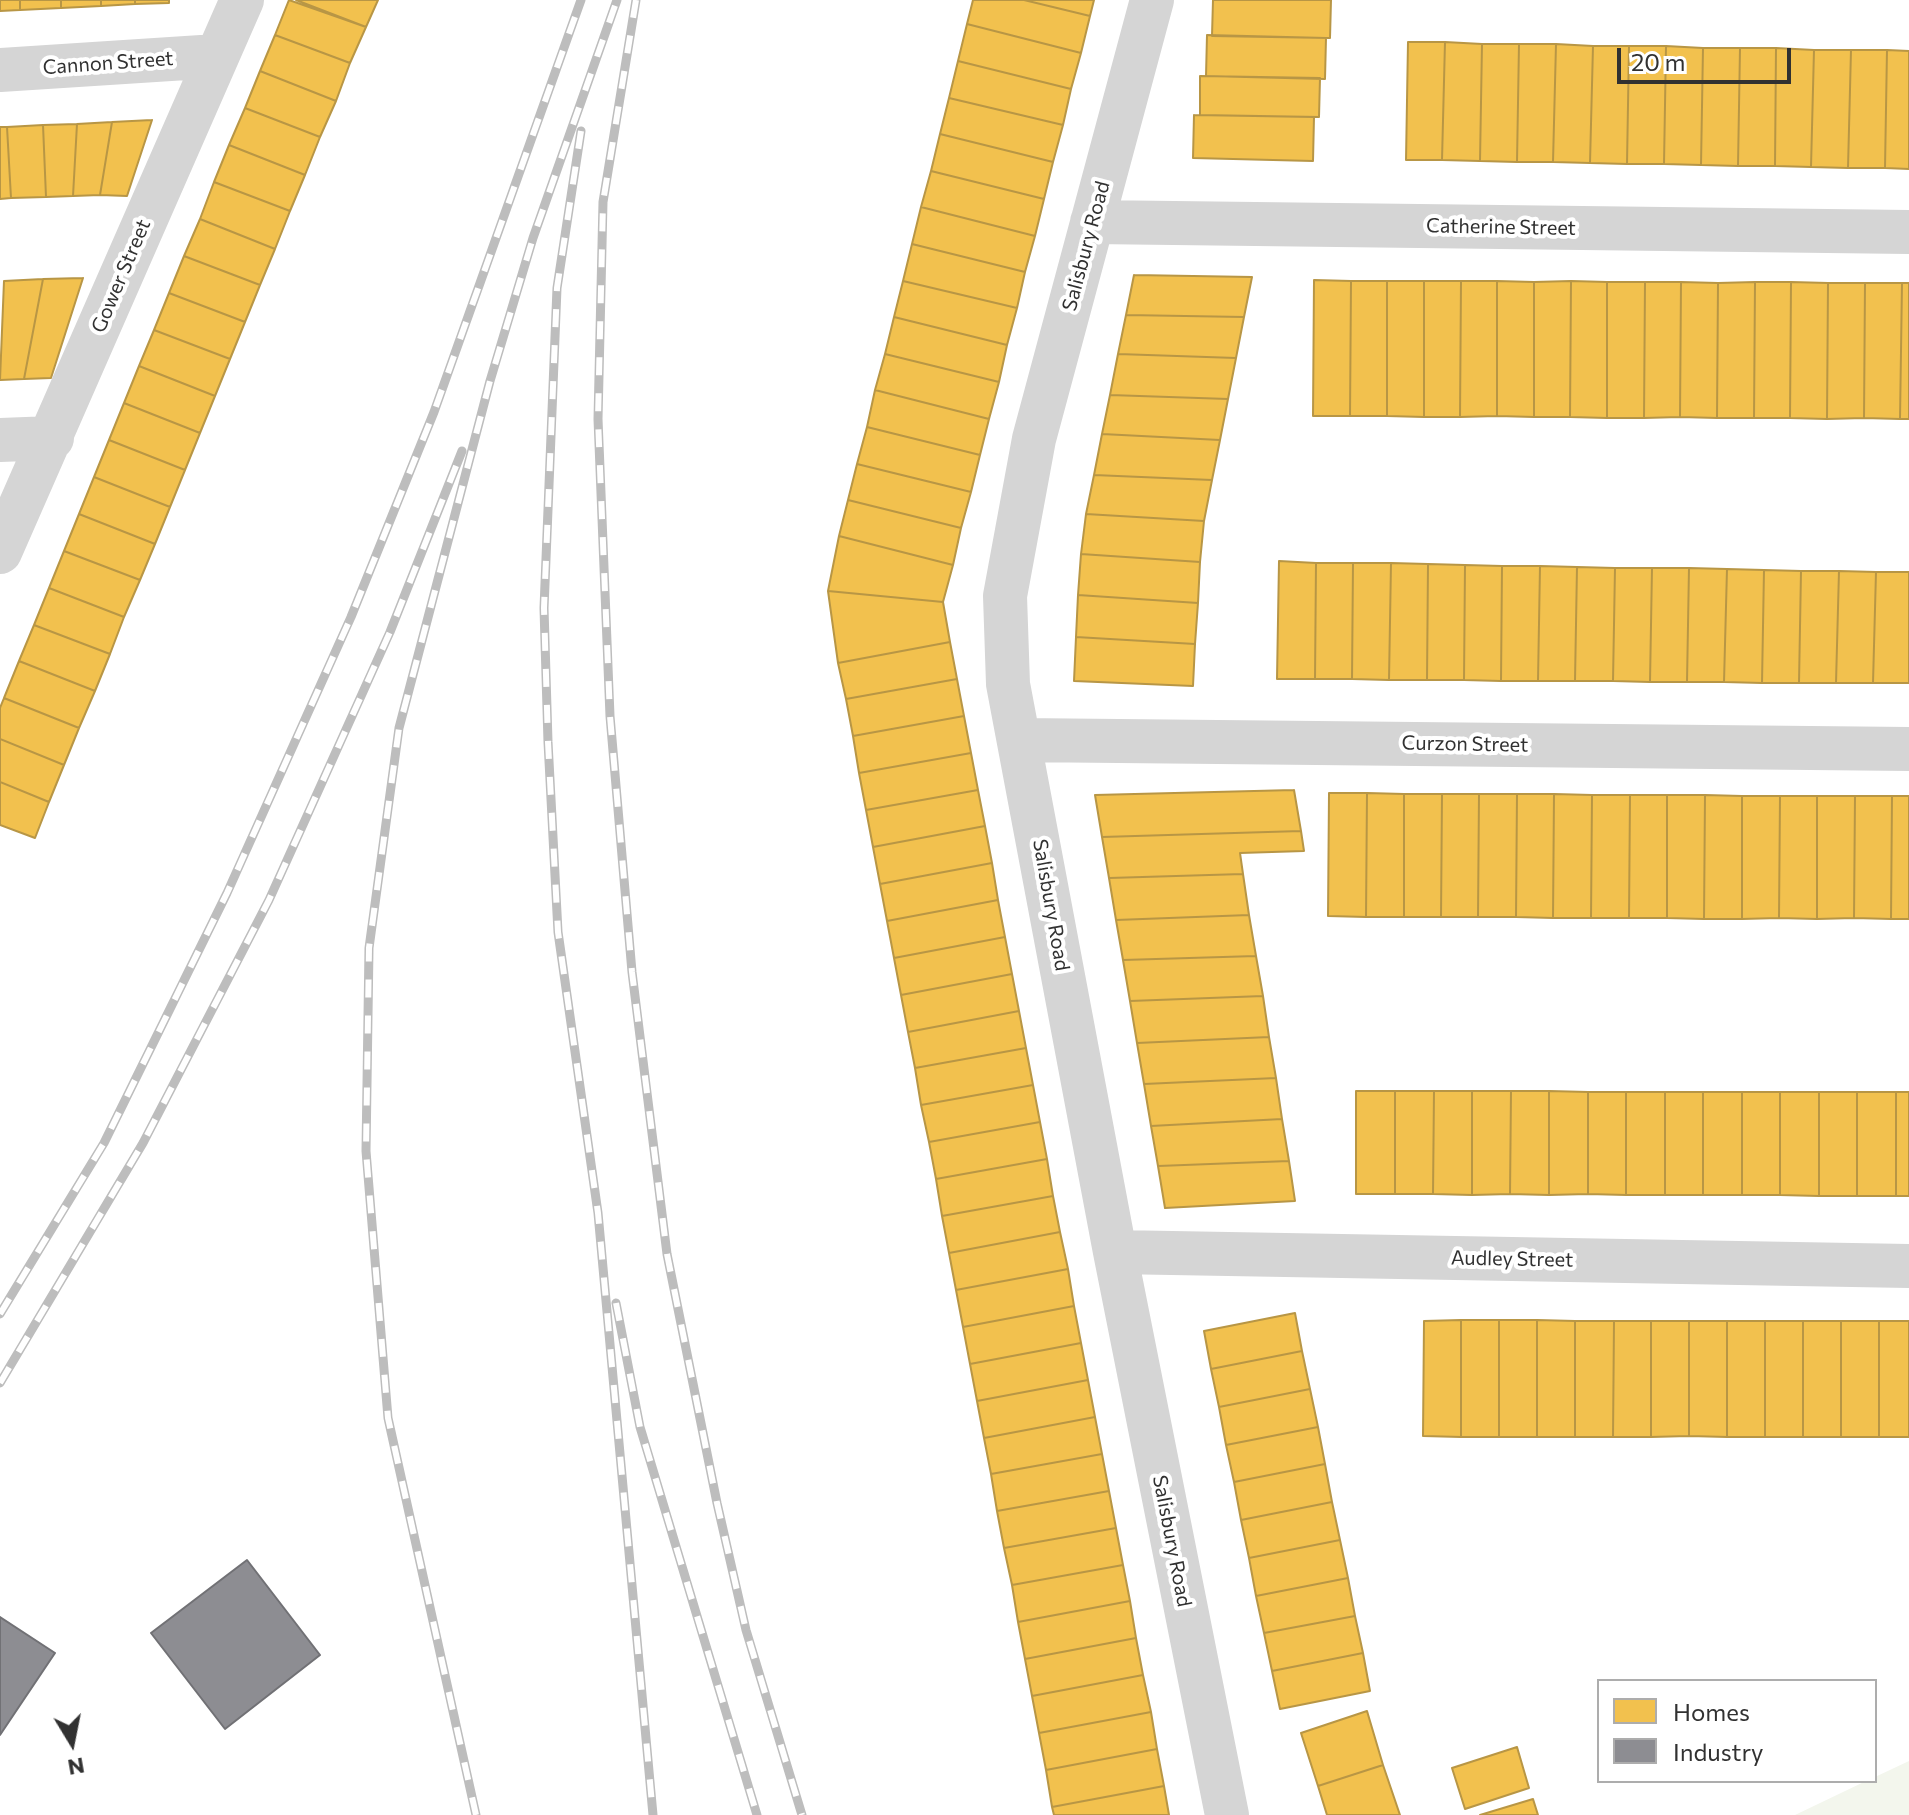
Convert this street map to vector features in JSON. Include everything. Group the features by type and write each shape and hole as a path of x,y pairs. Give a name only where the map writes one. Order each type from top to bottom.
{"street":[{"name":"Gower Street","path":"0,552 242,0"},
{"name":"Salisbury Road","path":"1152,0 1034,439 1005,596 1008,684 1115,1252 1227,1815"},
{"name":"Cannon Street","path":"0,70 217,56"},
{"name":"Catherine Street","path":"1092,222 1909,232"},
{"path":"0,440 52,438"},
{"name":"Curzon Street","path":"1020,740 1909,749"},
{"name":"Audley Street","path":"1115,1252 1909,1266"}],"shaded area":[{"path":"1909,1761 1909,1815 1795,1815 1862,1783 1877,1783 1877,1776"}],"building: Homes":[{"path":"0,0 20,0 20,10 0,11"},
{"path":"20,0 61,0 61,8 20,10"},
{"path":"61,0 101,0 101,6 61,8"},
{"path":"101,0 135,0 135,4 101,6"},
{"path":"135,0 169,0 169,3 135,4"},
{"path":"289,0 366,27 350,63 275,35"},
{"path":"296,0 378,0 366,27"},
{"path":"973,0 1024,0 1090,16 1081,53 967,24"},
{"path":"1024,0 1094,0 1090,16"},
{"path":"1213,0 1331,0 1330,38 1212,36"},
{"path":"967,24 1081,53 1071,89 958,61"},
{"path":"275,35 350,63 336,101 260,71"},
{"path":"1207,35 1326,38 1325,79 1206,76"},
{"path":"1408,42 1445,42 1442,160 1406,160"},
{"path":"1445,42 1482,44 1480,161 1442,160"},
{"path":"1482,44 1519,44 1517,162 1480,161"},
{"path":"1519,44 1556,44 1553,162 1517,162"},
{"path":"1556,44 1593,46 1590,163 1553,162"},
{"path":"1593,46 1629,46 1627,164 1590,163"},
{"path":"1629,46 1666,46 1664,164 1627,164"},
{"path":"1666,46 1703,48 1701,165 1664,164"},
{"path":"1703,48 1740,48 1738,166 1701,165"},
{"path":"1740,48 1776,48 1775,166 1738,166"},
{"path":"1776,48 1814,50 1811,167 1775,166"},
{"path":"1814,50 1851,50 1848,168 1811,167"},
{"path":"1851,50 1887,50 1885,168 1848,168"},
{"path":"1887,50 1909,51 1909,169 1885,168"},
{"path":"958,61 1071,89 1063,125 949,98"},
{"path":"260,71 336,101 320,137 245,108"},
{"path":"1200,76 1320,78 1319,117 1200,115"},
{"path":"949,98 1063,125 1053,162 940,134"},
{"path":"245,108 320,137 305,175 229,145"},
{"path":"1194,115 1314,117 1313,161 1193,158"},
{"path":"152,120 127,196 100,195 112,122"},
{"path":"112,122 100,195 73,196 77,124"},
{"path":"77,124 73,196 46,197 43,125"},
{"path":"43,125 46,197 11,198 7,127"},
{"path":"0,127 7,127 11,198 0,199"},
{"path":"940,134 1053,162 1044,199 931,171"},
{"path":"229,145 305,175 290,211 214,182"},
{"path":"931,171 1044,199 1035,236 921,207"},
{"path":"214,182 290,211 275,249 200,219"},
{"path":"921,207 1035,236 1025,272 912,244"},
{"path":"200,219 275,249 260,285 184,256"},
{"path":"912,244 1025,272 1017,308 903,281"},
{"path":"184,256 260,285 245,322 169,293"},
{"path":"1134,275 1252,277 1244,317 1126,315"},
{"path":"83,278 51,378 24,379 43,279"},
{"path":"43,279 24,379 0,380 4,281"},
{"path":"1314,280 1351,281 1350,416 1313,416"},
{"path":"903,281 1017,308 1007,345 894,317"},
{"path":"1351,281 1387,281 1387,416 1350,416"},
{"path":"1387,281 1424,281 1424,417 1387,416"},
{"path":"1424,281 1461,281 1460,417 1424,417"},
{"path":"1461,281 1497,281 1497,416 1460,417"},
{"path":"1497,281 1534,282 1534,417 1497,416"},
{"path":"1571,281 1607,282 1607,418 1570,417"},
{"path":"1571,281 1570,417 1534,417 1534,282"},
{"path":"1607,282 1645,282 1644,418 1607,418"},
{"path":"1645,282 1681,282 1680,417 1644,418"},
{"path":"1681,282 1718,283 1717,418 1680,417"},
{"path":"1755,282 1791,282 1790,418 1754,418"},
{"path":"1755,282 1754,418 1717,418 1718,283"},
{"path":"1791,282 1828,283 1827,419 1790,418"},
{"path":"1828,283 1865,283 1864,418 1827,419"},
{"path":"1865,283 1902,283 1900,419 1864,418"},
{"path":"1902,283 1909,283 1909,419 1900,419"},
{"path":"169,293 245,322 230,359 154,330"},
{"path":"1126,315 1244,317 1236,358 1118,354"},
{"path":"894,317 1007,345 999,382 885,354"},
{"path":"154,330 230,359 215,396 139,366"},
{"path":"885,354 999,382 989,419 875,390"},
{"path":"1118,354 1236,358 1228,399 1110,395"},
{"path":"139,366 215,396 200,433 124,403"},
{"path":"875,390 989,419 980,455 867,427"},
{"path":"1110,395 1228,399 1220,440 1102,434"},
{"path":"124,403 200,433 185,470 109,440"},
{"path":"867,427 980,455 971,492 857,464"},
{"path":"1102,434 1220,440 1212,480 1094,475"},
{"path":"109,440 185,470 170,507 94,477"},
{"path":"857,464 971,492 961,528 848,500"},
{"path":"1094,475 1212,480 1204,521 1086,514"},
{"path":"94,477 170,507 155,544 79,514"},
{"path":"848,500 961,528 953,565 839,536"},
{"path":"79,514 155,544 140,580 64,551"},
{"path":"1086,514 1204,521 1200,562 1081,554"},
{"path":"839,536 953,565 943,602 828,591"},
{"path":"64,551 140,580 124,617 49,588"},
{"path":"1081,554 1200,562 1198,603 1078,595"},
{"path":"1279,561 1316,563 1315,679 1277,679"},
{"path":"1316,563 1353,563 1352,679 1315,679"},
{"path":"1353,563 1391,563 1389,680 1352,679"},
{"path":"1391,563 1428,564 1427,680 1389,680"},
{"path":"1428,564 1465,565 1464,680 1427,680"},
{"path":"1465,565 1502,566 1501,681 1464,680"},
{"path":"1502,566 1540,566 1538,681 1501,681"},
{"path":"1540,566 1577,567 1575,681 1538,681"},
{"path":"1577,567 1615,568 1613,681 1575,681"},
{"path":"1615,568 1652,568 1650,682 1613,681"},
{"path":"1652,568 1689,568 1687,682 1650,682"},
{"path":"1689,568 1727,569 1724,682 1687,682"},
{"path":"1727,569 1764,570 1762,683 1724,682"},
{"path":"1764,570 1801,571 1799,683 1762,683"},
{"path":"1801,571 1839,571 1836,683 1799,683"},
{"path":"1839,571 1876,572 1873,683 1836,683"},
{"path":"1876,572 1909,572 1909,683 1873,683"},
{"path":"49,588 124,617 110,654 34,625"},
{"path":"828,591 943,602 950,642 838,663"},
{"path":"1078,595 1198,603 1195,644 1076,637"},
{"path":"34,625 110,654 95,691 19,661"},
{"path":"1076,637 1195,644 1193,686 1074,681"},
{"path":"950,642 957,679 846,699 838,663"},
{"path":"19,661 95,691 79,728 4,698"},
{"path":"957,679 964,716 853,736 846,699"},
{"path":"4,698 79,728 64,765 0,739 0,708"},
{"path":"964,716 971,753 859,773 853,736"},
{"path":"0,739 64,765 49,802 0,782"},
{"path":"971,753 978,790 866,810 859,773"},
{"path":"0,782 49,802 35,838 0,825"},
{"path":"978,790 985,826 873,847 866,810"},
{"path":"1294,790 1301,831 1102,837 1095,795"},
{"path":"1329,793 1367,793 1366,917 1328,916"},
{"path":"1367,793 1404,794 1404,917 1366,917"},
{"path":"1404,794 1442,794 1441,917 1404,917"},
{"path":"1442,794 1479,794 1478,917 1441,917"},
{"path":"1479,794 1517,794 1516,917 1478,917"},
{"path":"1517,794 1554,794 1553,918 1516,917"},
{"path":"1554,794 1592,795 1591,918 1553,918"},
{"path":"1592,795 1630,795 1629,918 1591,918"},
{"path":"1630,795 1667,795 1667,918 1629,918"},
{"path":"1667,795 1705,795 1704,919 1667,918"},
{"path":"1705,795 1742,796 1742,919 1704,919"},
{"path":"1742,796 1780,796 1779,918 1742,919"},
{"path":"1780,796 1817,796 1817,919 1779,918"},
{"path":"1817,796 1855,796 1854,918 1817,919"},
{"path":"1855,796 1892,796 1891,919 1854,918"},
{"path":"1892,796 1909,796 1909,919 1891,919"},
{"path":"985,826 992,863 880,884 873,847"},
{"path":"1301,831 1304,851 1240,853 1243,874 1109,878 1102,837"},
{"path":"992,863 998,900 887,921 880,884"},
{"path":"1243,874 1249,915 1116,920 1109,878"},
{"path":"998,900 1005,937 894,958 887,921"},
{"path":"1249,915 1256,956 1123,960 1116,920"},
{"path":"1005,937 1012,974 901,995 894,958"},
{"path":"1256,956 1263,996 1130,1001 1123,960"},
{"path":"1012,974 1019,1011 908,1032 901,995"},
{"path":"1263,996 1269,1037 1137,1043 1130,1001"},
{"path":"1019,1011 1026,1048 915,1068 908,1032"},
{"path":"1269,1037 1276,1078 1144,1084 1137,1043"},
{"path":"1026,1048 1033,1085 921,1105 915,1068"},
{"path":"1276,1078 1282,1119 1151,1126 1144,1084"},
{"path":"1033,1085 1040,1122 929,1142 921,1105"},
{"path":"1356,1091 1395,1091 1395,1194 1356,1194"},
{"path":"1395,1091 1434,1091 1433,1194 1395,1194"},
{"path":"1434,1091 1472,1091 1472,1195 1433,1194"},
{"path":"1472,1091 1511,1091 1510,1194 1472,1195"},
{"path":"1511,1091 1549,1091 1549,1195 1510,1194"},
{"path":"1549,1091 1588,1092 1588,1194 1549,1195"},
{"path":"1588,1092 1626,1092 1626,1195 1588,1194"},
{"path":"1626,1092 1665,1092 1665,1195 1626,1195"},
{"path":"1665,1092 1703,1092 1703,1195 1665,1195"},
{"path":"1703,1092 1742,1092 1742,1195 1703,1195"},
{"path":"1742,1092 1780,1092 1780,1195 1742,1195"},
{"path":"1780,1092 1819,1092 1819,1196 1780,1195"},
{"path":"1819,1092 1857,1092 1857,1196 1819,1196"},
{"path":"1857,1092 1896,1092 1896,1196 1857,1196"},
{"path":"1896,1092 1909,1092 1909,1196 1896,1196"},
{"path":"1282,1119 1289,1161 1158,1166 1151,1126"},
{"path":"1040,1122 1047,1159 936,1179 929,1142"},
{"path":"1047,1159 1053,1196 942,1216 936,1179"},
{"path":"1289,1161 1295,1201 1165,1208 1158,1166"},
{"path":"1053,1196 1060,1232 949,1253 942,1216"},
{"path":"1060,1232 1068,1269 956,1290 949,1253"},
{"path":"1068,1269 1074,1306 963,1327 956,1290"},
{"path":"1074,1306 1081,1343 970,1364 963,1327"},
{"path":"1295,1313 1302,1351 1211,1369 1204,1331"},
{"path":"1461,1320 1461,1437 1423,1436 1424,1321"},
{"path":"1461,1320 1499,1320 1499,1437 1461,1437"},
{"path":"1499,1320 1537,1320 1537,1437 1499,1437"},
{"path":"1537,1320 1575,1321 1575,1437 1537,1437"},
{"path":"1575,1321 1614,1321 1613,1437 1575,1437"},
{"path":"1614,1321 1651,1321 1651,1437 1613,1437"},
{"path":"1651,1321 1689,1321 1689,1436 1651,1437"},
{"path":"1689,1321 1727,1321 1727,1437 1689,1436"},
{"path":"1727,1321 1765,1321 1765,1437 1727,1437"},
{"path":"1765,1321 1803,1321 1803,1437 1765,1437"},
{"path":"1803,1321 1841,1321 1841,1437 1803,1437"},
{"path":"1841,1321 1879,1321 1879,1437 1841,1437"},
{"path":"1879,1321 1909,1321 1909,1437 1879,1437"},
{"path":"1081,1343 1088,1380 977,1401 970,1364"},
{"path":"1302,1351 1310,1389 1219,1407 1211,1369"},
{"path":"1088,1380 1095,1417 984,1438 977,1401"},
{"path":"1310,1389 1318,1427 1226,1445 1219,1407"},
{"path":"1095,1417 1102,1454 991,1474 984,1438"},
{"path":"1318,1427 1325,1464 1234,1482 1226,1445"},
{"path":"1102,1454 1109,1491 997,1511 991,1474"},
{"path":"1325,1464 1332,1502 1241,1520 1234,1482"},
{"path":"1109,1491 1116,1528 1004,1548 997,1511"},
{"path":"1332,1502 1340,1540 1249,1558 1241,1520"},
{"path":"1116,1528 1123,1565 1012,1585 1004,1548"},
{"path":"1340,1540 1348,1578 1256,1596 1249,1558"},
{"path":"1123,1565 1130,1601 1018,1622 1012,1585"},
{"path":"1348,1578 1355,1616 1264,1633 1256,1596"},
{"path":"1130,1601 1136,1638 1025,1659 1018,1622"},
{"path":"1355,1616 1363,1653 1272,1671 1264,1633"},
{"path":"1136,1638 1143,1675 1032,1696 1025,1659"},
{"path":"1363,1653 1370,1691 1280,1709 1272,1671"},
{"path":"1143,1675 1151,1712 1039,1733 1032,1696"},
{"path":"1367,1711 1383,1765 1318,1786 1301,1733"},
{"path":"1151,1712 1157,1749 1046,1770 1039,1733"},
{"path":"1517,1747 1529,1788 1465,1809 1452,1768"},
{"path":"1157,1749 1164,1786 1052,1807 1046,1770"},
{"path":"1383,1765 1400,1815 1327,1815 1318,1786"},
{"path":"1164,1786 1169,1815 1054,1815 1052,1807"},
{"path":"1533,1799 1538,1815 1480,1815"}],"building: Industry":[{"path":"247,1560 320,1655 225,1729 151,1633"},
{"path":"0,1617 55,1653 0,1735"}],"railway":[{"path":"0,1314 104,1143 227,893 351,617 434,412 581,0"},
{"path":"476,1815 388,1418 366,1151 369,948 399,728 490,381 533,238 617,0"},
{"path":"636,0 603,202 598,419 610,716 632,972 667,1254 717,1503 746,1630 802,1815"},
{"path":"581,131 557,288 544,608 548,742 558,932 598,1213 653,1815"},
{"path":"0,1383 143,1143 269,900 390,632 462,451"},
{"path":"616,1303 640,1427 757,1815"}]}
